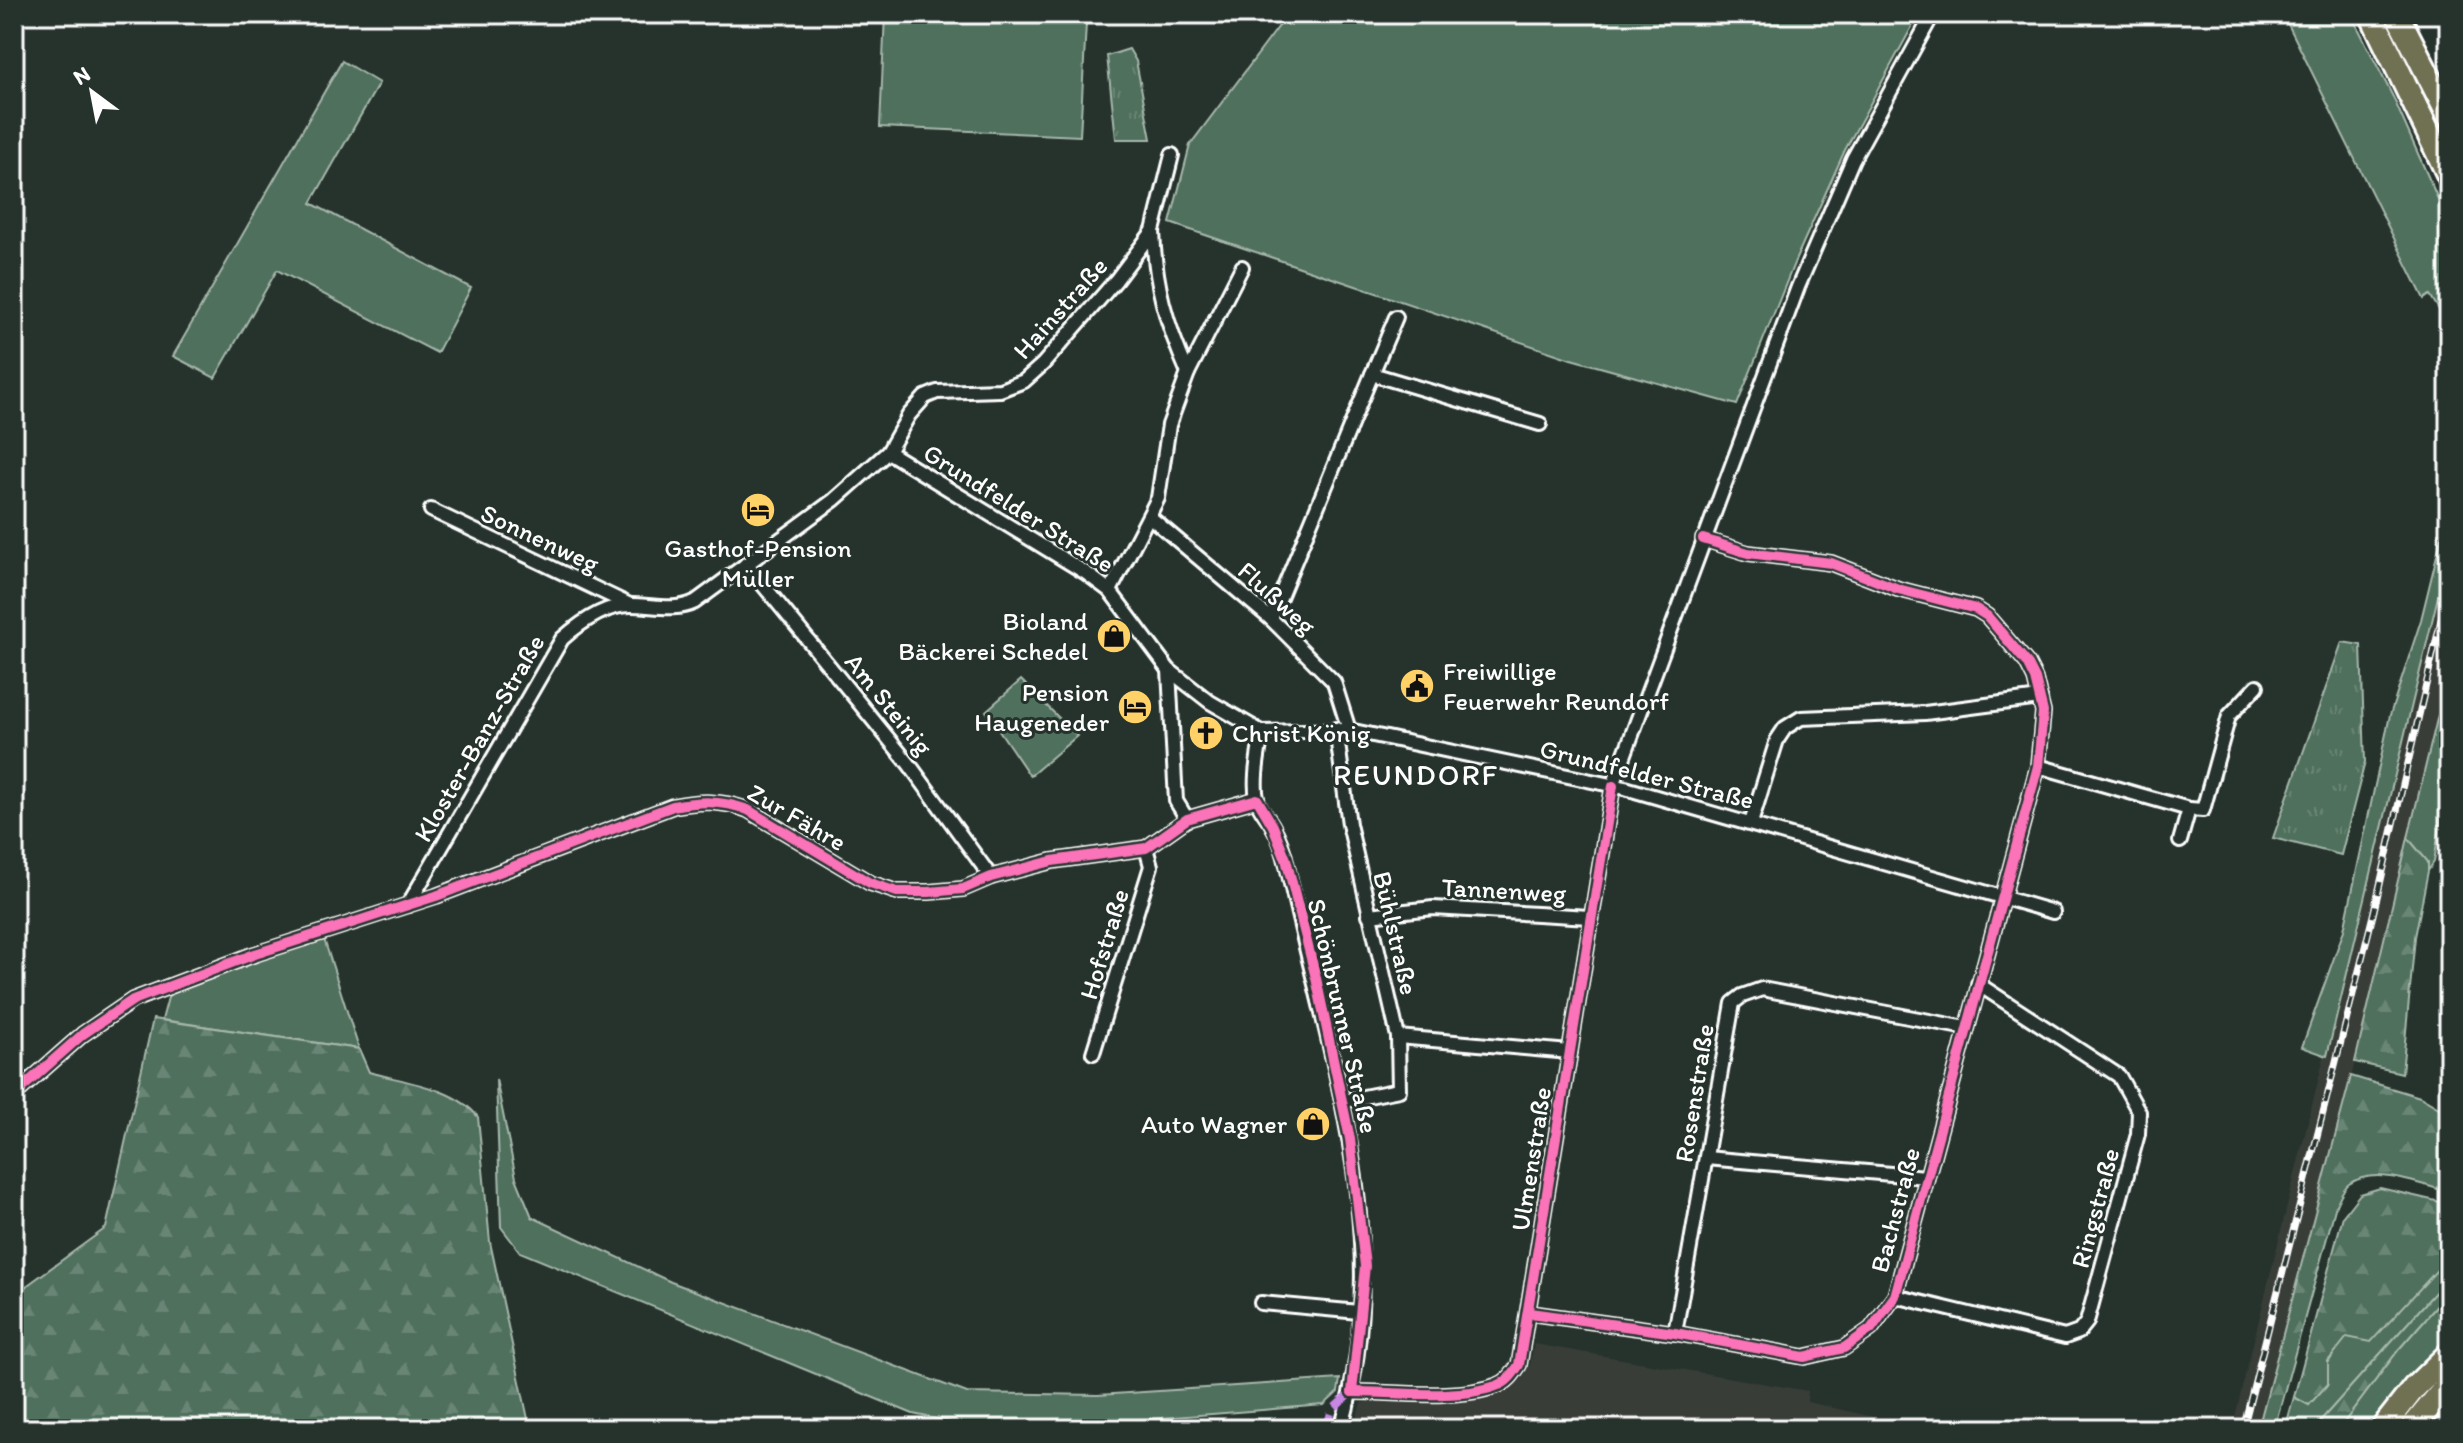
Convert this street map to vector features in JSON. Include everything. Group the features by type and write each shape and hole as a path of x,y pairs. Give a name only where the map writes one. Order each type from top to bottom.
{"highway":[{"path":"2371,14 2449,176"},
{"path":"2397,14 2449,116"},
{"path":"2382,1429 2414,1388 2449,1354"},
{"path":"2411,1429 2449,1383"}],"street":[{"name":"Ulmenstraße","path":"1352,1392 1452,1392 1497,1386 1510,1378 1519,1365 1530,1313 1613,786 1703,539 1836,196 1933,14"},
{"name":"Hainstraße","path":"888,452 909,415 925,397 937,392 1000,390 1024,381 1043,364 1116,280 1153,231 1172,155"},
{"path":"1153,231 1154,269 1165,320 1188,373"},
{"path":"1110,591 1150,517 1164,472 1169,425 1188,373 1242,267"},
{"path":"1271,619 1396,317"},
{"path":"1372,374 1540,424"},
{"name":"Kloster-Banz-Straße","path":"408,905 562,639 591,617 630,605 686,607 834,500 888,452"},
{"name":"Grundfelder Straße","path":"888,452 1110,591 1169,670 1220,710 1262,732 1342,730 1613,786 1751,823 2053,912"},
{"name":"Sonnenweg","path":"431,510 630,605"},
{"name":"Flußweg","path":"1150,517 1271,619 1334,682 1342,730"},
{"name":"Bachstraße","path":"1530,1313 1675,1333 1804,1357 1844,1348 1871,1329 1895,1296 2038,766 2043,738 2040,698 2027,663 1995,624 1976,609 1898,589 1831,563 1748,553 1703,539"},
{"name":"Am Steinig","path":"746,564 909,764 991,877"},
{"path":"1169,670 1176,801 1187,819"},
{"path":"2038,766 2189,809 2203,810 2229,716 2257,686"},
{"path":"1751,823 1777,740 1785,728 1801,718 1925,713 2040,698"},
{"name":"Bühlstraße","path":"1342,730 1349,824 1398,1037 1399,1090 1343,1101"},
{"path":"1257,799 1262,732"},
{"name":"Zur Fähre","path":"14,1095 83,1034 133,1000 233,961 408,905 673,806 700,801 728,803 748,810 844,869 897,892 963,889 991,877 1052,861 1146,848 1187,819 1257,799"},
{"name":"Schönbrunner Straße","path":"1257,799 1273,826 1286,859 1343,1101 1365,1266 1352,1392 1341,1429"},
{"path":"2180,841 2189,809"},
{"name":"Hofstraße","path":"1093,1053 1151,866 1146,848"},
{"name":"Tannenweg","path":"1369,915 1433,908 1590,917"},
{"name":"Ringstraße","path":"1895,1296 2065,1337 2079,1332 2087,1322 2138,1134 2139,1112 2119,1076 1978,984"},
{"name":"Rosenstraße","path":"1675,1333 1729,1014 1742,996 1770,990 1966,1028"},
{"path":"1398,1037 1570,1052"},
{"path":"1706,1158 1926,1177"},
{"path":"1261,1303 1359,1312"}],"shaded area":[{"path":"2449,551 2449,674 2355,1062 2258,1429 2232,1429"},
{"path":"1534,1344 1808,1391 1807,1402 1927,1429 1354,1429 1361,1403 1507,1390 1522,1378 1530,1365"}],"green space":[{"path":"885,14 1086,23 1080,136 880,127"},
{"path":"1288,14 1919,14 1845,150 1795,261 1737,405 1571,359 1170,223 1190,145"},
{"path":"2283,14 2351,14 2393,97 2449,224 2449,317 2443,316 2430,295 2424,299"},
{"path":"1129,49 1136,61 1151,139 1116,139 1107,56"},
{"path":"342,61 379,83 311,203 471,288 437,353 277,270 215,378 173,356"},
{"path":"2449,506 2449,551 2327,1056 2302,1047 2344,930 2390,715 2421,620"},
{"path":"2342,642 2361,645 2365,762 2341,855 2273,838"},
{"path":"1021,680 1077,736 1030,776 986,711"},
{"path":"2449,705 2449,769 2434,862 2428,871 2428,862 2408,838 2438,715"},
{"path":"2408,838 2428,862 2428,871 2415,937 2402,1073 2355,1062"},
{"path":"324,939 359,1049 162,1020 170,990"},
{"path":"153,1019 359,1049 369,1072 443,1092 478,1117 490,1242 528,1419 527,1429 14,1429 14,1295 106,1228"},
{"path":"2351,1076 2420,1097 2449,1114 2449,1192 2385,1176 2360,1179 2345,1188 2336,1205 2274,1429 2258,1429"},
{"path":"496,1079 516,1178 532,1217 671,1282 967,1393 1098,1395 1340,1379 1338,1392 1324,1405 1023,1429 980,1428 913,1414 520,1252 501,1227"},
{"path":"2380,1188 2449,1204 2449,1257 2371,1342 2347,1337 2328,1361 2328,1384 2309,1405 2294,1397 2343,1216 2360,1194"},
{"path":"2449,1257 2449,1277 2313,1429 2285,1429 2294,1397 2309,1405 2329,1362 2345,1339 2369,1318 2437,1270"},
{"path":"2449,1277 2449,1292 2399,1349 2339,1429 2313,1429"},
{"path":"2449,1292 2449,1338 2413,1373 2369,1429 2339,1429 2399,1349"}],"railway":[{"path":"2243,1429 2373,915 2449,585"}],"marked path":[{"path":"1326,1429 1332,1410 1352,1392"}],"cycle path":[{"path":"1530,1313 1675,1333 1804,1357 1844,1348 1871,1329 1895,1296 2038,766 2043,712 2035,679 2027,663 1987,616 1976,609 1898,589 1831,563 1748,553 1703,539"},
{"path":"1352,1392 1463,1393 1503,1383 1519,1365 1613,786"},
{"path":"14,1095 83,1034 133,1000 255,954 436,896 673,806 710,802 748,810 870,883 897,892 929,892 963,889 991,877 1052,861 1146,848 1187,819 1257,799 1273,826 1286,859 1316,978 1350,1139 1365,1266 1352,1392"}],"place":[{"name":"Gasthof-Pension Müller","path":"758,510"},
{"name":"Bioland Bäckerei Schedel","path":"1114,636"},
{"name":"Freiwillige Feuerwehr Reundorf","path":"1417,686"},
{"name":"Pension Haugeneder","path":"1135,707"},
{"name":"Christ König","path":"1206,733"},
{"name":"Auto Wagner","path":"1313,1124"}],"district":[{"name":"REUNDORF","path":"1416,774"}]}
